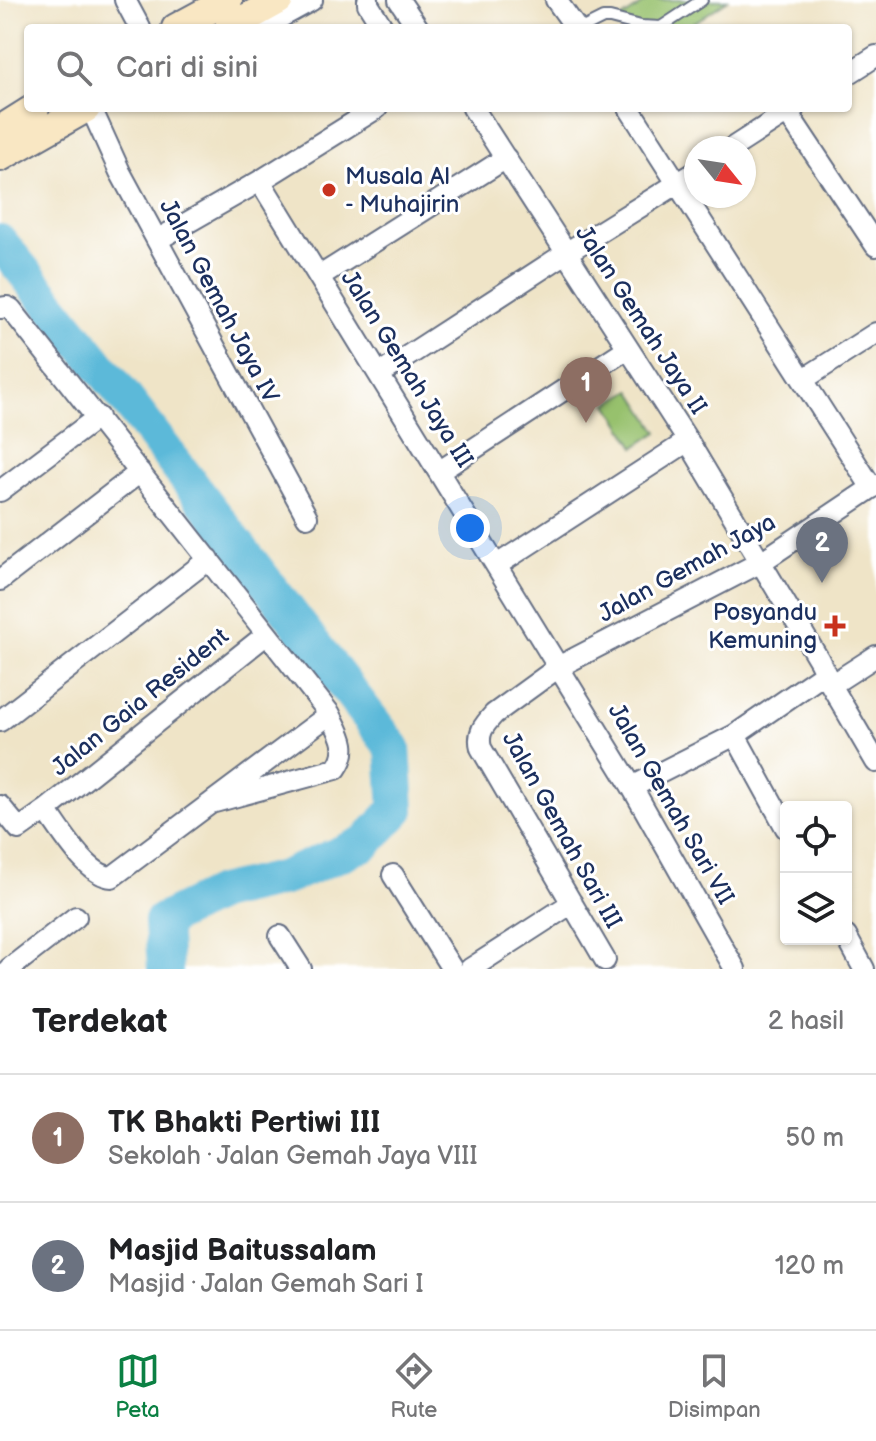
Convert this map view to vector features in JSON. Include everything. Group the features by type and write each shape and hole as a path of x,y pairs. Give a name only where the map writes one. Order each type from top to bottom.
{"main road":[{"path":"183,24 228,0"},
{"path":"236,24 279,0"},
{"path":"2,142 31,112"},
{"path":"2,142 90,112"}],"street":[{"path":"125,0 138,24"},
{"path":"268,24 312,0"},
{"path":"368,0 380,24"},
{"path":"399,0 415,24"},
{"path":"556,0 573,24"},
{"path":"852,71 876,56"},
{"name":"Jalan Gemah Jaya IV","path":"97,112 120,172 307,517"},
{"path":"157,240 371,112"},
{"name":"Jalan Gemah Jaya II","path":"476,112 688,441 876,762"},
{"path":"632,112 684,173"},
{"path":"750,136 787,112"},
{"path":"791,112 876,246"},
{"path":"320,276 506,158"},
{"path":"380,374 684,179"},
{"name":"Jalan Gemah Jaya III","path":"260,181 560,666"},
{"path":"705,208 804,379 874,486"},
{"name":"Jalan Gaia Resident","path":"0,308 11,309 98,417 330,714 343,740 342,760 336,769 211,803"},
{"path":"804,379 876,333"},
{"path":"440,471 628,348"},
{"path":"0,491 98,417"},
{"path":"497,565 688,441"},
{"path":"0,580 140,472"},
{"name":"Jalan Gemah Jaya","path":"560,666 761,562 874,486"},
{"path":"0,721 209,559"},
{"name":"Jalan Gaia Resident","path":"0,806 19,829 267,634"},
{"path":"632,787 735,735 828,679 876,656"},
{"name":"Jalan Gemah Sari VII","path":"560,666 735,969"},
{"name":"Jalan Gemah Sari III","path":"560,666 494,714 485,723 479,739 481,748 605,960"},
{"name":"Jalan Gaia Resident","path":"46,810 85,862 100,875 112,877 330,714"},
{"path":"735,735 780,817"},
{"path":"393,875 452,969"},
{"path":"470,969 572,903"},
{"path":"9,969 76,917"},
{"path":"280,936 301,969"},
{"path":"851,945 864,969"}],"lane":[{"path":"666,24 702,0"},
{"path":"591,24 610,18 633,24"}],"green space":[{"path":"649,0 728,0 692,24 613,24"},
{"path":"631,390 658,432 635,447 608,404"}],"waterway":[{"path":"0,242 115,385 393,748 397,809 365,843 284,878 219,893 162,921 165,969"}],"place":[{"name":"Musala Al - Muhajirin","path":"329,190"},
{"name":"TK Bhakti Pertiwi III","path":"586,423"},
{"name":"Masjid Baitussalam","path":"822,583"},
{"name":"Posyandu Kemuning","path":"835,626"}]}
